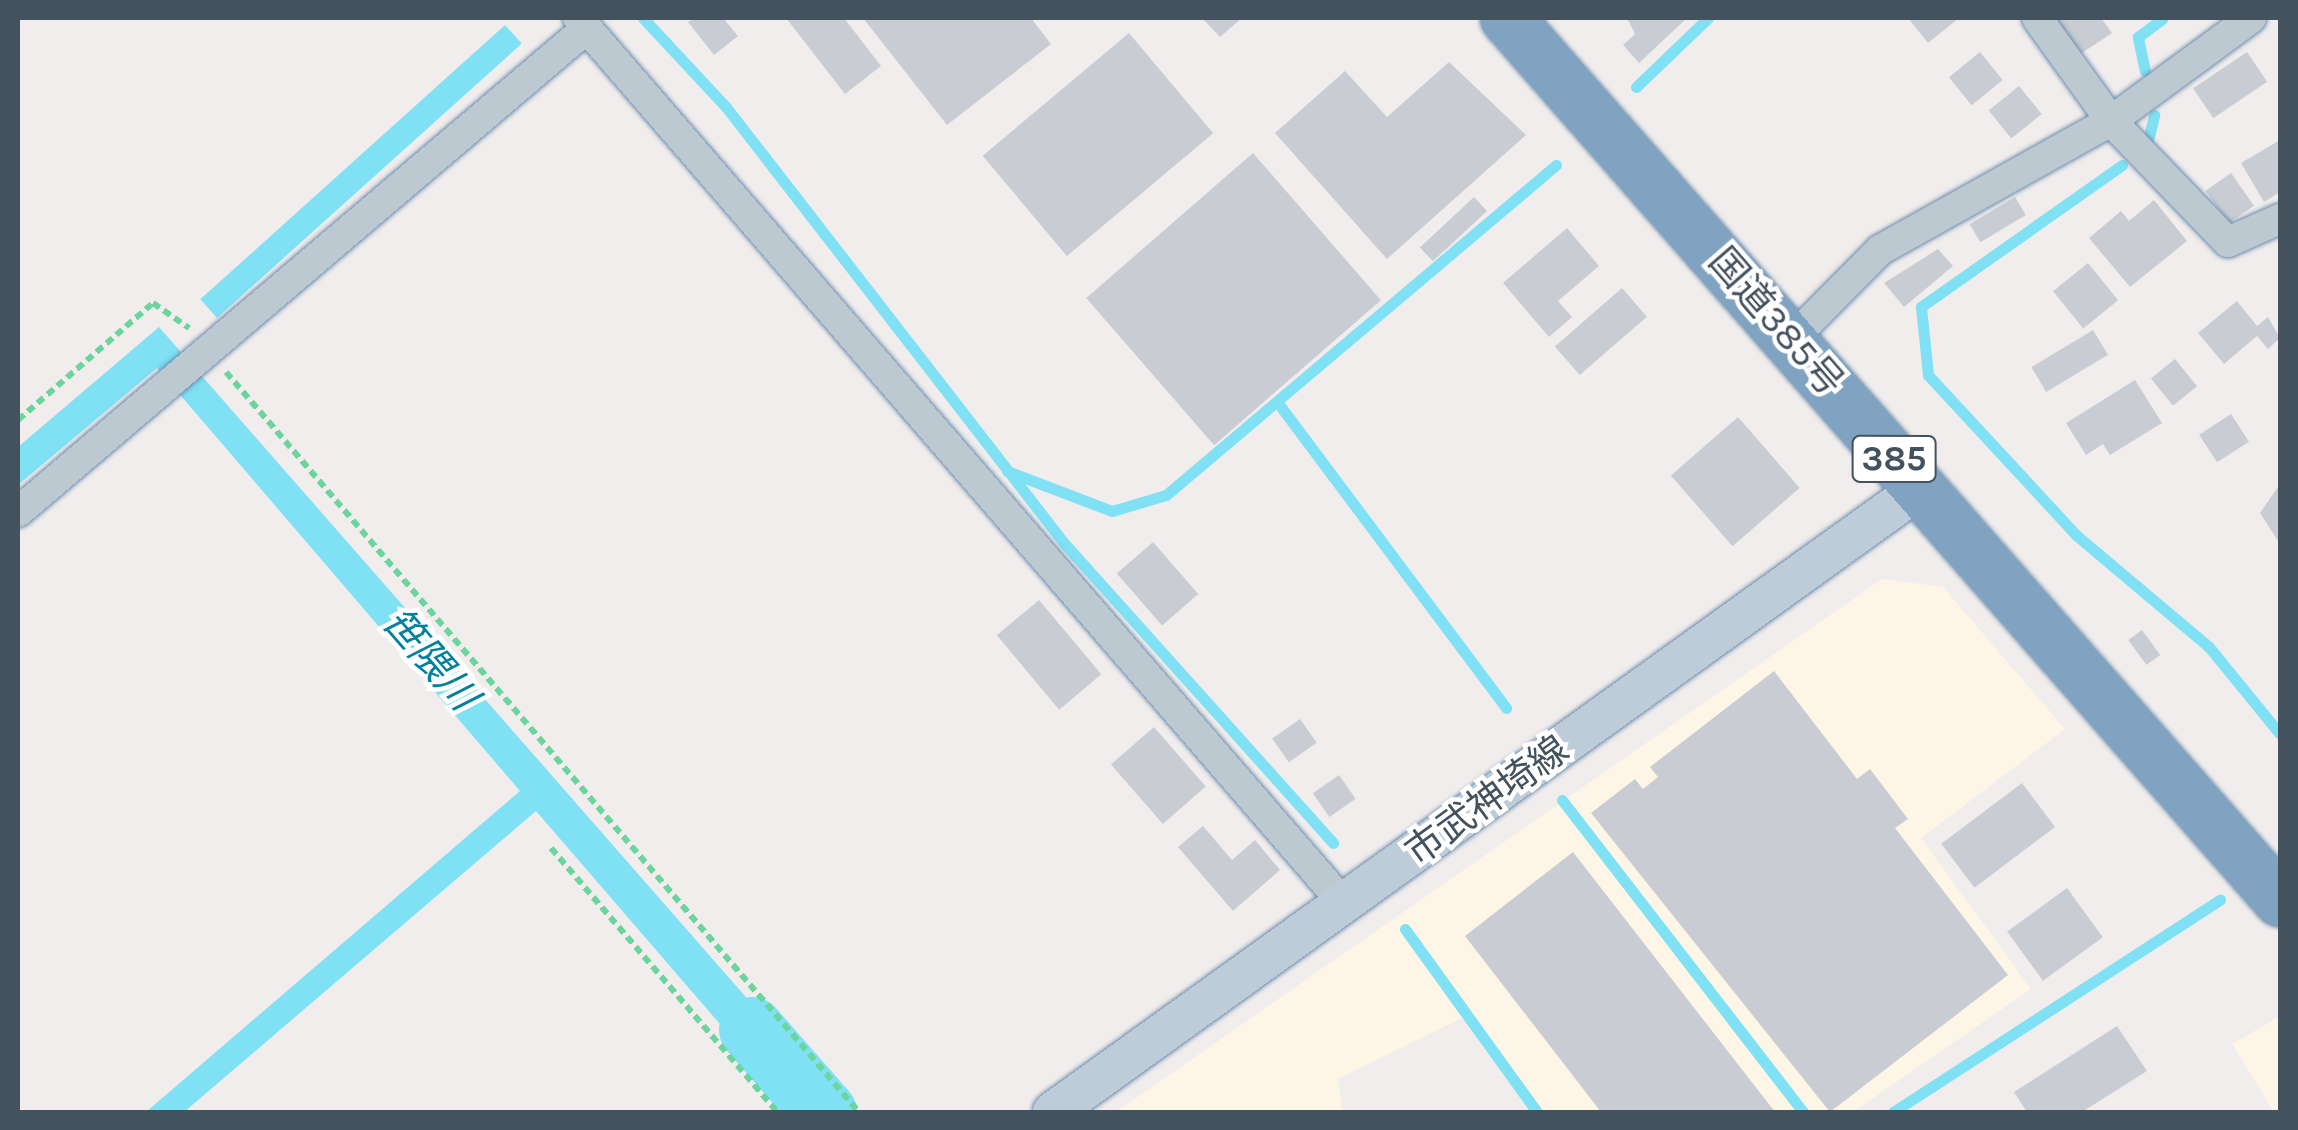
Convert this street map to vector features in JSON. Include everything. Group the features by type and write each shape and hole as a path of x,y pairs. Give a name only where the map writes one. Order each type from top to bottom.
{"highway":[{"name":"国道385号","path":"1507,18 1793,338 1919,489 2280,900"}],"main road":[{"name":"市武神埼線","path":"1053,1112 1919,489"}],"street":[{"path":"2037,18 2111,120 2228,242 2280,219"},
{"path":"1793,338 1880,250 2111,120 2250,18"},
{"path":"18,512 582,23 1344,904"}],"path":[{"path":"18,420 154,304 176,311 859,1112"},
{"path":"550,848 778,1112"}],"shaded area":[{"path":"1882,579 1943,587 2065,729 1921,838 2031,989 1853,1112 1530,1112 1462,1018 1338,1079 1343,1112 1116,1112"},
{"path":"2280,1016 2280,1112 2274,1112 2232,1044"}],"water":[{"path":"505,25 522,44 217,318 200,299"},
{"path":"159,327 823,1085 795,1111 536,811 184,1112 146,1112 520,791 157,368 18,485 18,447"}],"building":[{"path":"694,18 723,18 738,36 714,55 688,22"},
{"path":"786,18 844,18 881,66 845,94"},
{"path":"863,18 1031,18 1051,44 947,125"},
{"path":"1202,18 1242,18 1220,37"},
{"path":"1627,18 1687,18 1639,63 1623,45 1635,34"},
{"path":"1908,18 1959,18 1928,43"},
{"path":"2053,18 2101,18 2112,33 2079,55"},
{"path":"1129,33 1213,133 1067,256 983,156"},
{"path":"1980,52 2003,80 1972,105 1949,77"},
{"path":"2247,52 2267,82 2213,118 2193,88"},
{"path":"1449,62 1526,135 1387,259 1275,133 1345,71 1387,117"},
{"path":"2019,86 2042,114 2011,139 1989,111"},
{"path":"2280,140 2280,192 2264,202 2241,163"},
{"path":"1253,153 1381,300 1214,445 1086,298"},
{"path":"2231,173 2254,206 2229,224 2206,191"},
{"path":"1474,197 1487,211 1433,261 1420,247"},
{"path":"2015,197 2026,215 1980,242 1970,224"},
{"path":"2154,200 2187,241 2130,287 2089,238 2121,211 2129,221"},
{"path":"1567,228 1599,266 1558,301 1572,317 1549,337 1503,283"},
{"path":"1938,249 1953,266 1904,307 1884,283"},
{"path":"2088,263 2118,300 2083,329 2053,291"},
{"path":"1622,288 1647,317 1580,375 1555,346"},
{"path":"2237,301 2257,326 2268,317 2280,338 2268,349 2257,336 2224,364 2198,333"},
{"path":"2093,330 2108,355 2046,392 2031,367"},
{"path":"2175,359 2197,386 2173,406 2151,379"},
{"path":"2135,380 2162,423 2110,455 2103,444 2086,455 2066,423"},
{"path":"2231,414 2249,442 2217,462 2199,435"},
{"path":"1738,417 1800,488 1733,546 1671,475"},
{"path":"2280,484 2280,544 2260,513"},
{"path":"1153,542 1198,594 1162,626 1117,573"},
{"path":"1039,600 1101,674 1059,710 997,635"},
{"path":"2142,630 2160,655 2146,665 2128,640"},
{"path":"1774,671 1857,779 1870,769 1908,819 1895,828 2008,975 1830,1112 1591,813 1635,779 1643,789 1658,777 1650,767"},
{"path":"1300,719 1317,743 1289,762 1272,739"},
{"path":"1154,727 1206,787 1163,824 1111,764"},
{"path":"1339,775 1356,799 1329,817 1313,793"},
{"path":"2022,783 2055,827 1974,888 1941,844"},
{"path":"1203,826 1232,860 1255,840 1280,870 1233,911 1178,847"},
{"path":"1573,852 1775,1112 1601,1112 1465,936"},
{"path":"2067,888 2103,937 2043,981 2007,931"},
{"path":"2117,1026 2147,1071 2082,1112 2027,1112 2014,1092"}],"waterway":[{"path":"643,18 726,107 1064,543 1333,843"},
{"path":"1636,87 1708,18"},
{"path":"2145,71 2138,37 2163,18"},
{"path":"2147,144 2154,115"},
{"path":"1007,471 1112,511 1166,495 1556,165"},
{"path":"2122,165 1921,307 1928,375 2076,535 2209,647 2280,734"},
{"path":"1281,407 1506,708"},
{"path":"1562,800 1803,1112"},
{"path":"1893,1112 2220,900"},
{"path":"1405,929 1537,1112"},
{"name":"笹隈川","path":"751,1029 824,1112"}]}
